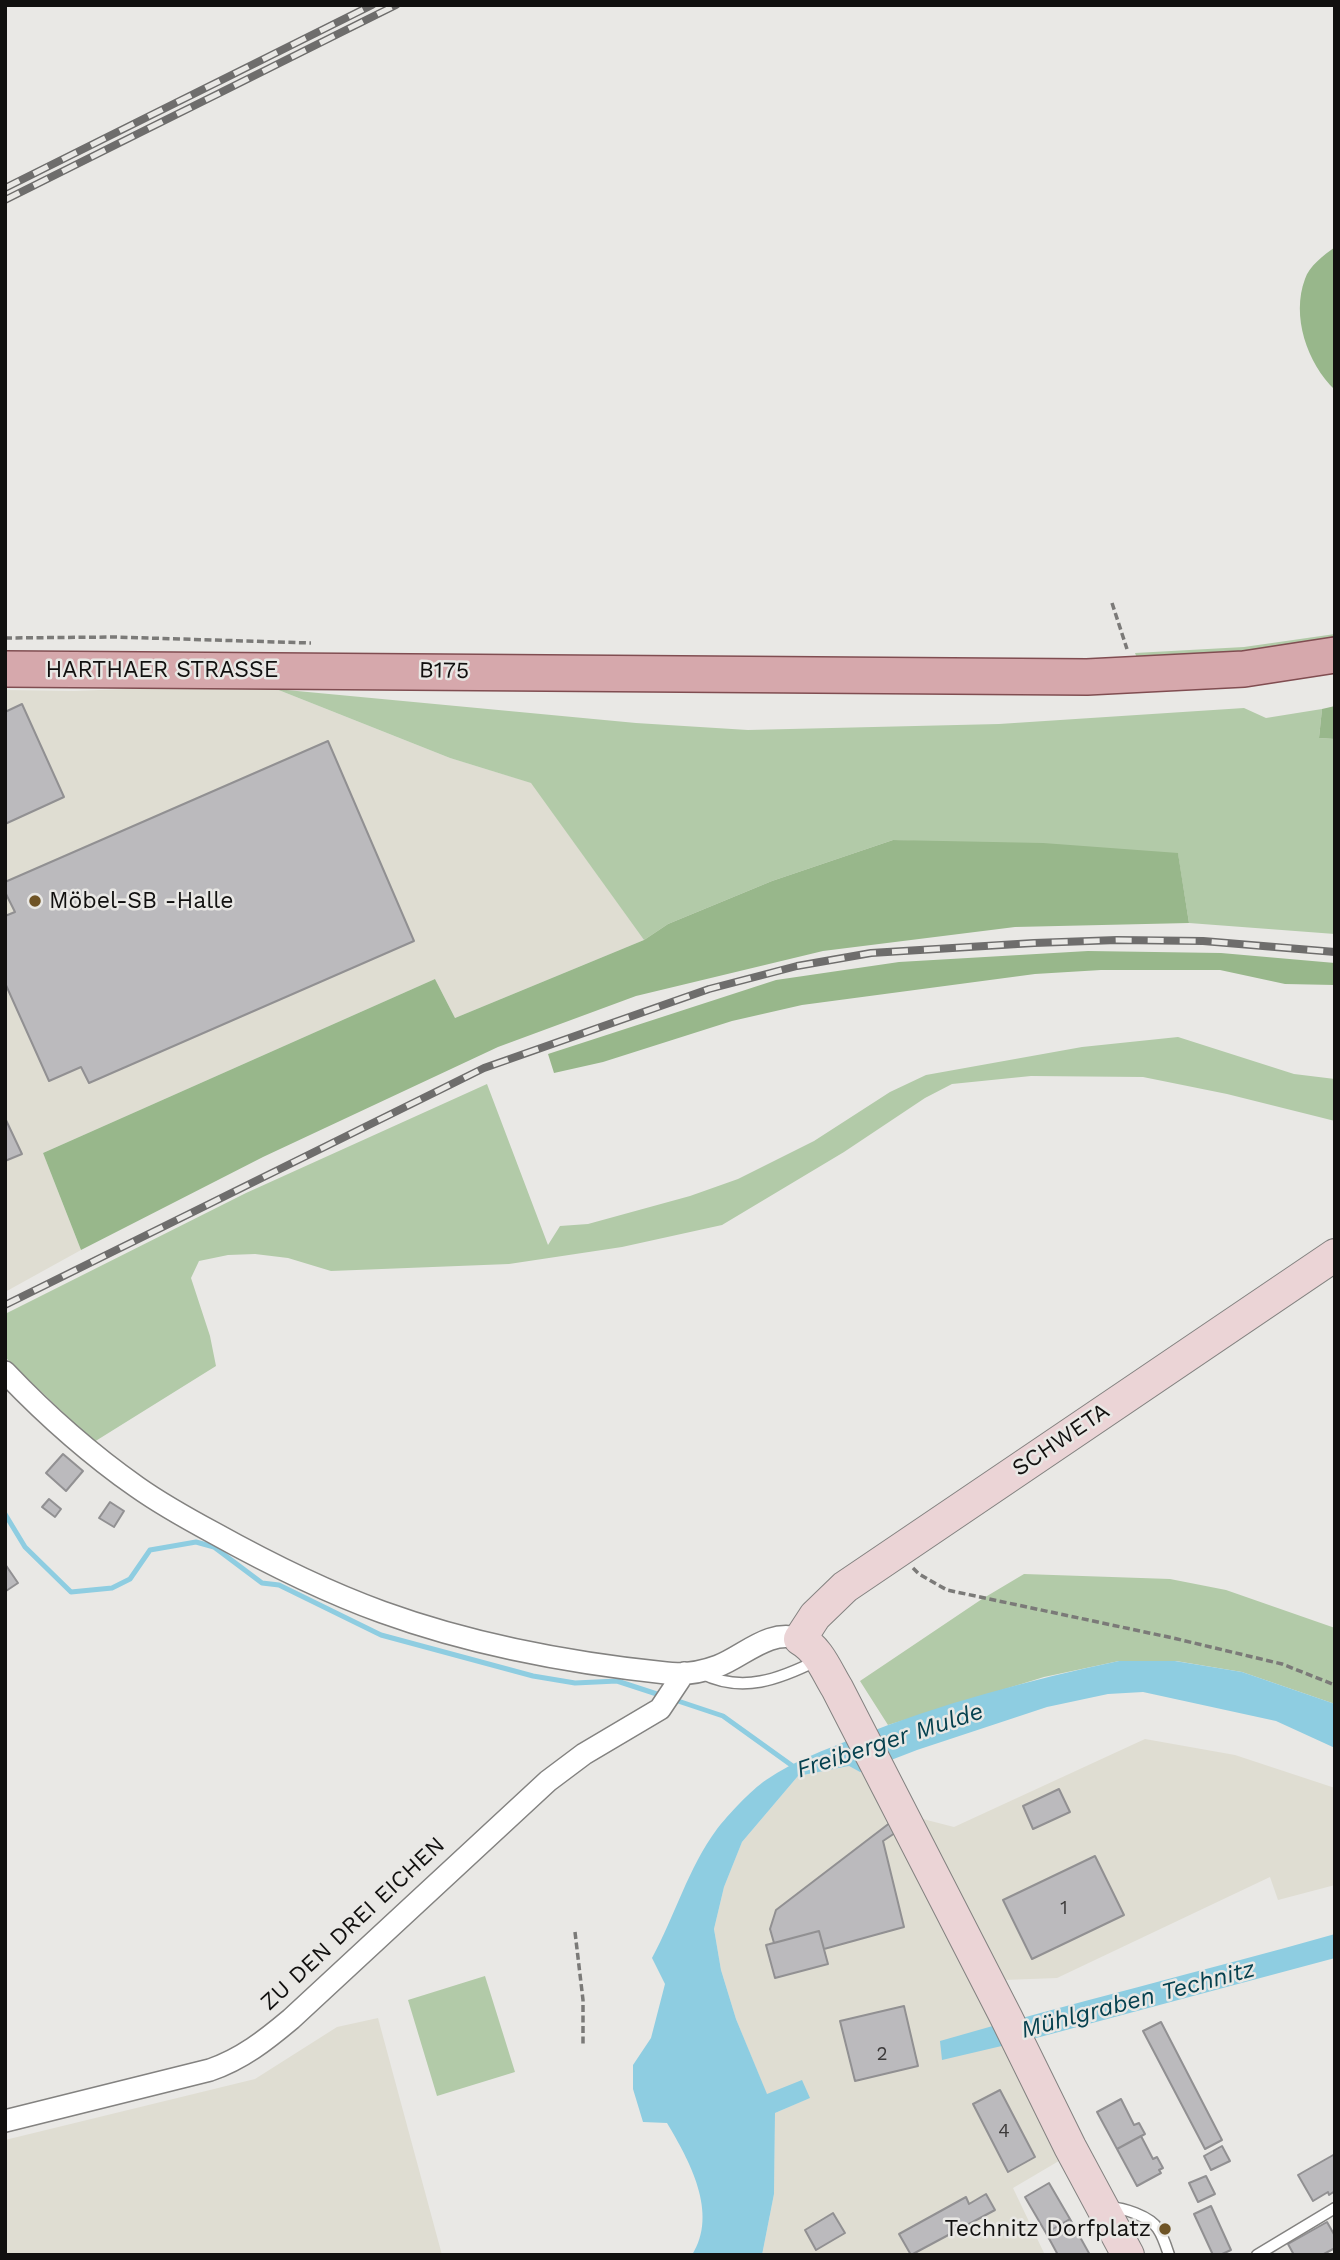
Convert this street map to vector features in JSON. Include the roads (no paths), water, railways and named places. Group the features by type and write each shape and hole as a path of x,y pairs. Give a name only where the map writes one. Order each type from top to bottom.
{"main road":[{"name":"B175","path":"319,670 1130,676 1244,669 1335,655"},
{"name":"HARTHAER STRASSE","path":"5,669 319,670"}],"street":[{"name":"SCHWETA","path":"823,1668 815,1616 835,1596 898,1550 1335,1255"},
{"path":"5,1373 71,1435 137,1488 236,1545 299,1577 381,1612 451,1633 583,1663 670,1674 719,1666 777,1636 789,1635 823,1668 908,1823 1070,2147 1128,2255"},
{"name":"ZU DEN DREI EICHEN","path":"5,2121 210,2070 249,2052 291,2019 548,1781 665,1701 692,1672"}],"lane":[{"path":"692,1672 719,1682 745,1684 823,1668"},
{"path":"1103,2210 1119,2207 1157,2226 1169,2255"},
{"path":"1257,2255 1335,2208"}],"water":[{"name":"Freiberger Mulde","path":"1119,1661 1175,1661 1242,1672 1335,1704 1335,1748 1276,1721 1143,1692 1108,1694 1047,1707 860,1772 849,1766 798,1776 742,1842 724,1887 714,1929 721,1970 736,2019 767,2094 802,2080 810,2098 775,2113 774,2194 762,2255 692,2255 700,2239 703,2222 698,2187 684,2153 667,2123 643,2122 633,2089 633,2065 651,2038 665,1984 652,1958 698,1860 717,1829 760,1784 822,1751 954,1703 1019,1684"},
{"name":"Mühlgraben Technitz","path":"1335,1934 1335,1958 1040,2037 942,2060 940,2041"}],"waterway":[{"path":"5,1514 25,1547 71,1592 112,1588 130,1579 150,1550 196,1542 214,1547 262,1583 279,1585 381,1635 533,1676 575,1683 617,1681 663,1696"},
{"name":"Freiberger Mulde","path":"672,1699 723,1716 794,1767"}],"railway":[{"path":"5,188 372,5"},
{"path":"5,200 396,5"},
{"path":"5,1305 484,1068 709,989 797,966 871,953 1034,943 1203,941 1335,952"}],"place":[{"name":"Möbel-SB -Halle","path":"35,901"},
{"name":"Technitz Dorfplatz","path":"1165,2229"}]}
